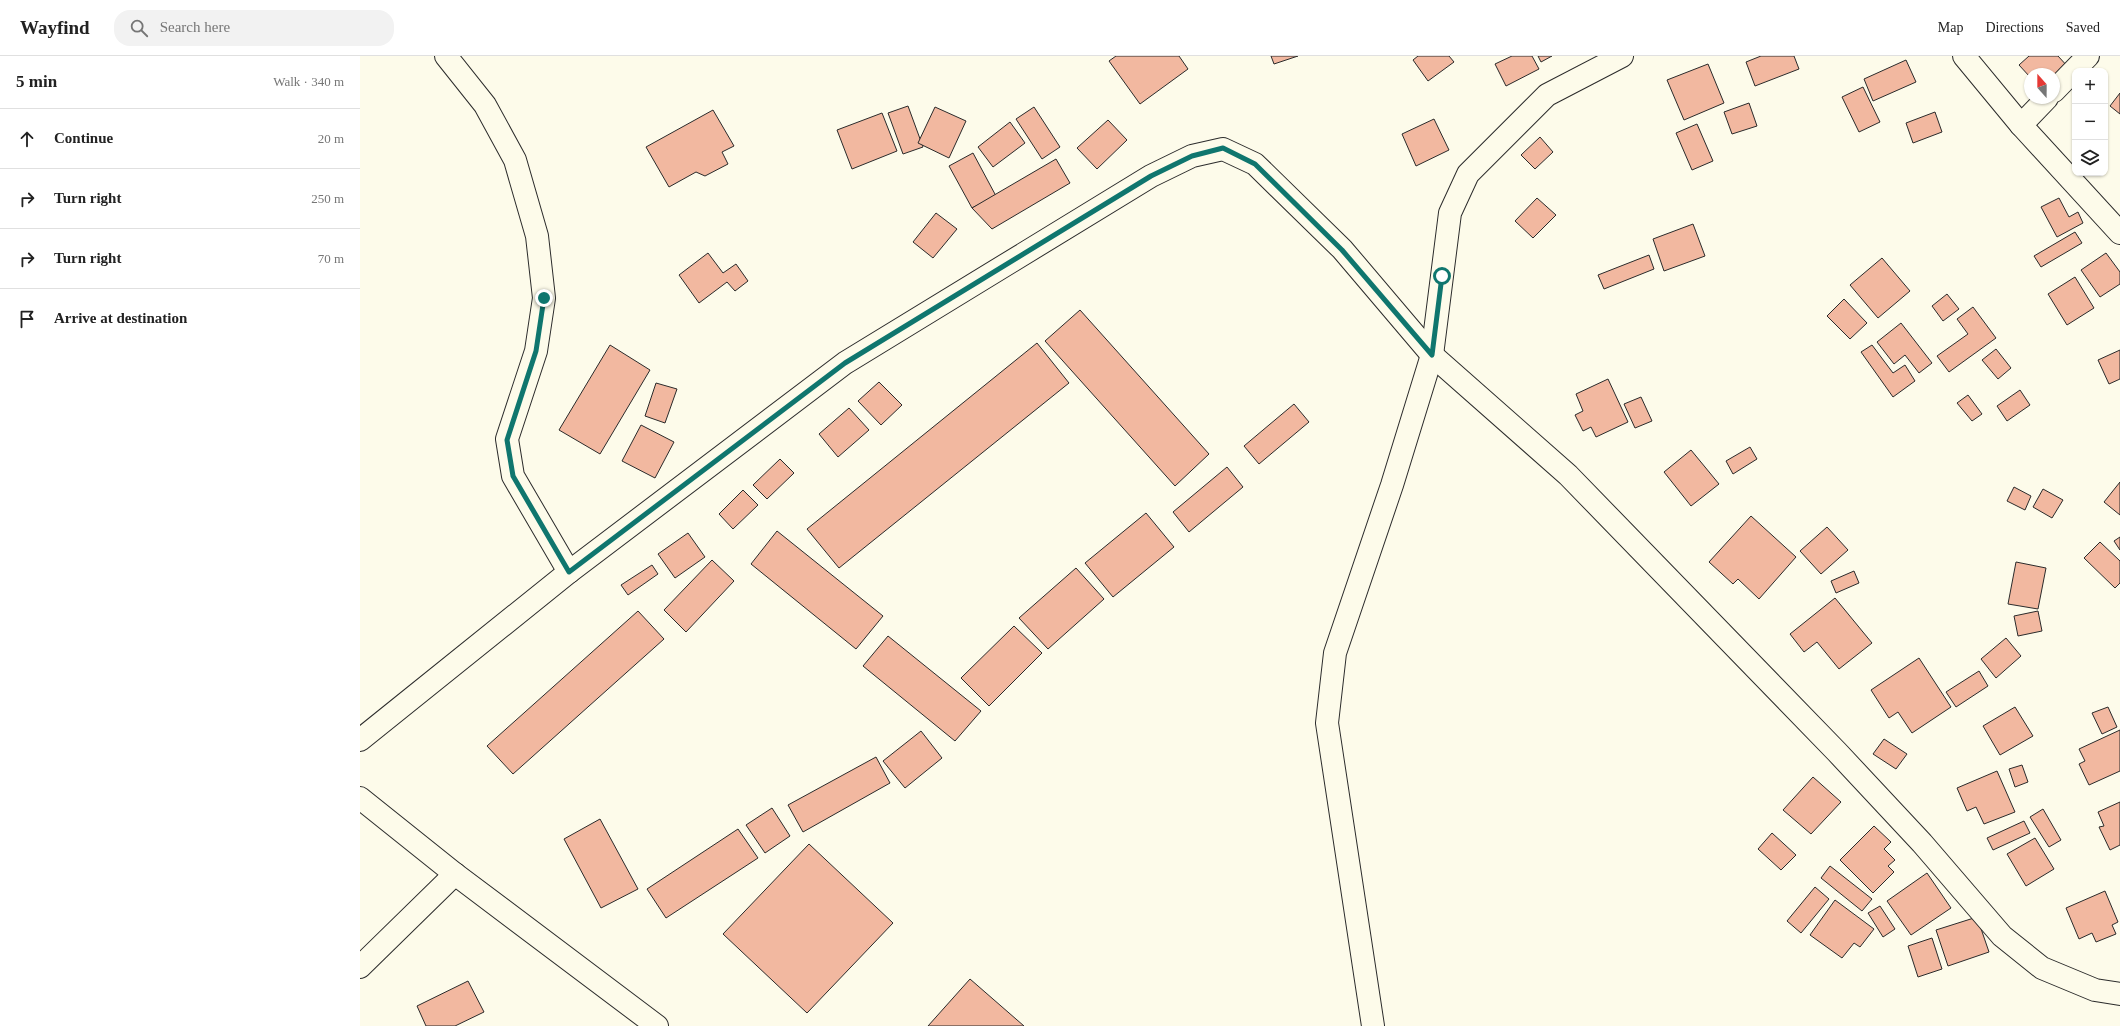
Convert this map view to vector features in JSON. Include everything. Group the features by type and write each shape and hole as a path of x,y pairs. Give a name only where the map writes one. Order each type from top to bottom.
{"main road":[{"path":"446,56 485,105 515,160 536,236 544,298 536,351 507,440 513,476 569,572"},
{"path":"1373,1026 1327,723 1335,653 1392,484 1432,355 1450,213 1468,174 1547,95 1622,56"},
{"path":"1964,56 2021,125 2120,233"},
{"path":"2060,85 2088,56"},
{"path":"2021,125 2041,104"},
{"path":"360,740 569,572 845,363 1151,176 1192,156 1223,148 1255,164 1342,250 1432,355 1574,481 1842,758 1922,844 2002,936 2042,968 2095,990 2120,994"},
{"path":"360,798 455,874 657,1026"},
{"path":"360,967 455,874"}],"building":[{"path":"1116,56 1179,56 1188,69 1140,104 1109,61"},
{"path":"1271,56 1298,56 1274,64"},
{"path":"1418,56 1449,56 1454,62 1428,81 1413,60"},
{"path":"1512,56 1532,56 1539,69 1506,86 1495,64"},
{"path":"1538,56 1552,56 1541,62"},
{"path":"1761,56 1794,56 1799,69 1755,86 1746,62"},
{"path":"2029,56 2058,56 2069,68 2060,76 2060,68 2024,68 2024,70 2019,65"},
{"path":"1906,60 1916,82 1873,101 1864,79"},
{"path":"1708,64 1724,103 1684,120 1667,80"},
{"path":"1863,87 1880,122 1859,132 1842,97"},
{"path":"2120,93 2120,114 2110,106"},
{"path":"1749,103 1757,126 1732,134 1724,112"},
{"path":"908,106 923,147 903,154 888,113"},
{"path":"935,107 966,121 949,158 918,143"},
{"path":"1034,107 1060,147 1042,159 1016,119"},
{"path":"713,110 734,146 722,152 728,164 705,176 696,172 669,187 646,147"},
{"path":"1935,112 1942,132 1913,143 1906,123"},
{"path":"882,113 897,151 852,169 837,130"},
{"path":"1434,119 1449,150 1416,166 1402,134"},
{"path":"1108,120 1127,140 1097,169 1077,148"},
{"path":"1010,122 1025,143 993,167 978,147"},
{"path":"1697,124 1713,161 1692,170 1676,133"},
{"path":"1540,137 1553,152 1535,169 1521,155"},
{"path":"973,153 996,196 972,208 949,166"},
{"path":"1056,159 1070,183 992,229 972,208"},
{"path":"1537,198 1556,215 1533,238 1515,221"},
{"path":"2059,198 2069,217 2078,212 2083,223 2057,237 2041,207"},
{"path":"936,213 957,229 933,258 913,242"},
{"path":"1693,224 1705,256 1664,271 1653,239"},
{"path":"2075,232 2082,243 2041,267 2034,256"},
{"path":"708,253 723,273 736,264 748,281 735,291 727,282 699,303 679,275"},
{"path":"2106,253 2120,272 2120,284 2100,297 2081,270"},
{"path":"1649,255 1654,269 1604,289 1598,275"},
{"path":"1882,258 1910,291 1878,318 1850,285"},
{"path":"2075,277 2094,308 2067,325 2048,294"},
{"path":"1947,294 1959,309 1943,321 1932,306"},
{"path":"1844,299 1867,323 1850,339 1827,316"},
{"path":"1973,307 1996,338 1949,372 1937,356 1968,334 1957,319"},
{"path":"1080,310 1209,454 1175,486 1045,341"},
{"path":"1901,323 1932,363 1919,373 1905,355 1894,364 1877,342"},
{"path":"1037,343 1069,383 839,568 807,529"},
{"path":"610,345 650,370 600,454 559,430"},
{"path":"1872,345 1893,373 1905,365 1915,381 1893,397 1861,352"},
{"path":"1996,349 2011,368 1998,379 1982,360"},
{"path":"2120,350 2120,379 2109,384 2098,360"},
{"path":"1608,379 1628,422 1596,437 1591,427 1583,431 1575,415 1583,411 1576,394"},
{"path":"879,382 902,405 881,425 858,401"},
{"path":"656,383 677,389 665,423 645,416"},
{"path":"2020,390 2030,405 2007,421 1997,406"},
{"path":"1968,395 1982,414 1972,421 1957,403"},
{"path":"1641,397 1652,421 1635,428 1624,404"},
{"path":"1294,404 1309,422 1259,464 1244,446"},
{"path":"849,408 869,430 838,457 819,434"},
{"path":"641,425 674,442 655,478 622,461"},
{"path":"1750,447 1757,459 1733,474 1726,461"},
{"path":"1691,450 1719,484 1691,506 1664,472"},
{"path":"780,459 794,473 767,499 753,485"},
{"path":"1227,467 1243,487 1189,532 1173,512"},
{"path":"2120,482 2120,515 2104,502"},
{"path":"2014,487 2031,496 2025,510 2007,501"},
{"path":"2043,489 2063,500 2052,518 2033,507"},
{"path":"743,490 758,505 733,529 719,514"},
{"path":"1146,513 1174,547 1113,597 1085,563"},
{"path":"1751,516 1796,557 1759,599 1738,579 1733,584 1709,562"},
{"path":"1827,527 1848,550 1821,574 1800,551"},
{"path":"777,531 883,616 856,649 751,564"},
{"path":"688,533 705,557 675,578 658,554"},
{"path":"2120,537 2120,550 2114,541"},
{"path":"2100,542 2120,561 2120,583 2115,588 2084,558"},
{"path":"712,560 734,581 686,632 664,610"},
{"path":"2016,562 2046,568 2038,609 2008,604"},
{"path":"652,565 658,574 628,595 621,585"},
{"path":"1076,568 1104,599 1048,649 1019,618"},
{"path":"1854,571 1859,583 1836,593 1831,581"},
{"path":"1835,598 1872,643 1839,669 1817,642 1804,652 1790,634"},
{"path":"638,611 664,639 513,774 487,746"},
{"path":"2038,611 2042,631 2018,636 2014,616"},
{"path":"1014,626 1042,653 989,706 961,678"},
{"path":"888,636 981,711 955,741 863,666"},
{"path":"2006,638 2021,656 1996,678 1981,659"},
{"path":"1919,658 1951,707 1912,733 1898,712 1889,718 1871,690"},
{"path":"1979,671 1988,686 1956,707 1946,692"},
{"path":"2015,707 2033,736 2000,755 1983,726"},
{"path":"2108,707 2117,727 2102,734 2092,713"},
{"path":"2120,730 2120,771 2089,785 2079,764 2085,761 2079,749"},
{"path":"921,731 942,758 905,788 883,761"},
{"path":"1884,739 1907,754 1896,769 1873,754"},
{"path":"876,757 890,783 803,832 788,805"},
{"path":"2022,765 2028,782 2015,787 2009,769"},
{"path":"1997,771 2015,812 1984,824 1976,807 1967,811 1957,788"},
{"path":"1813,777 1841,802 1811,834 1783,810"},
{"path":"2120,802 2120,845 2110,850 2099,827 2104,826 2098,812"},
{"path":"772,808 790,836 765,853 746,825"},
{"path":"2043,809 2061,840 2049,847 2030,817"},
{"path":"600,819 638,889 601,908 564,839"},
{"path":"2024,821 2030,833 1993,850 1987,838"},
{"path":"1874,826 1891,842 1884,849 1895,860 1888,866 1894,872 1873,893 1840,860"},
{"path":"738,829 758,858 666,918 647,889"},
{"path":"1772,833 1796,855 1781,870 1758,849"},
{"path":"2035,838 2054,869 2026,886 2007,854"},
{"path":"809,844 893,923 807,1013 723,934"},
{"path":"1830,866 1872,899 1862,911 1821,878"},
{"path":"1927,873 1951,908 1911,935 1887,901"},
{"path":"1815,887 1829,899 1801,933 1787,921"},
{"path":"2105,891 2118,922 2112,925 2116,934 2096,942 2092,933 2079,939 2066,908"},
{"path":"1835,900 1874,929 1860,947 1854,943 1842,958 1810,935"},
{"path":"1880,906 1895,929 1883,937 1868,913"},
{"path":"1977,917 1989,952 1948,966 1936,930"},
{"path":"1932,938 1942,969 1918,977 1908,946"},
{"path":"970,979 1024,1026 928,1026"},
{"path":"468,981 484,1012 455,1026 426,1026 417,1006"}],"route":[{"path":"544,298 536,351 507,440 513,476 569,572 845,363 1151,176 1192,156 1223,148 1255,164 1342,250 1432,355 1442,276"}]}
